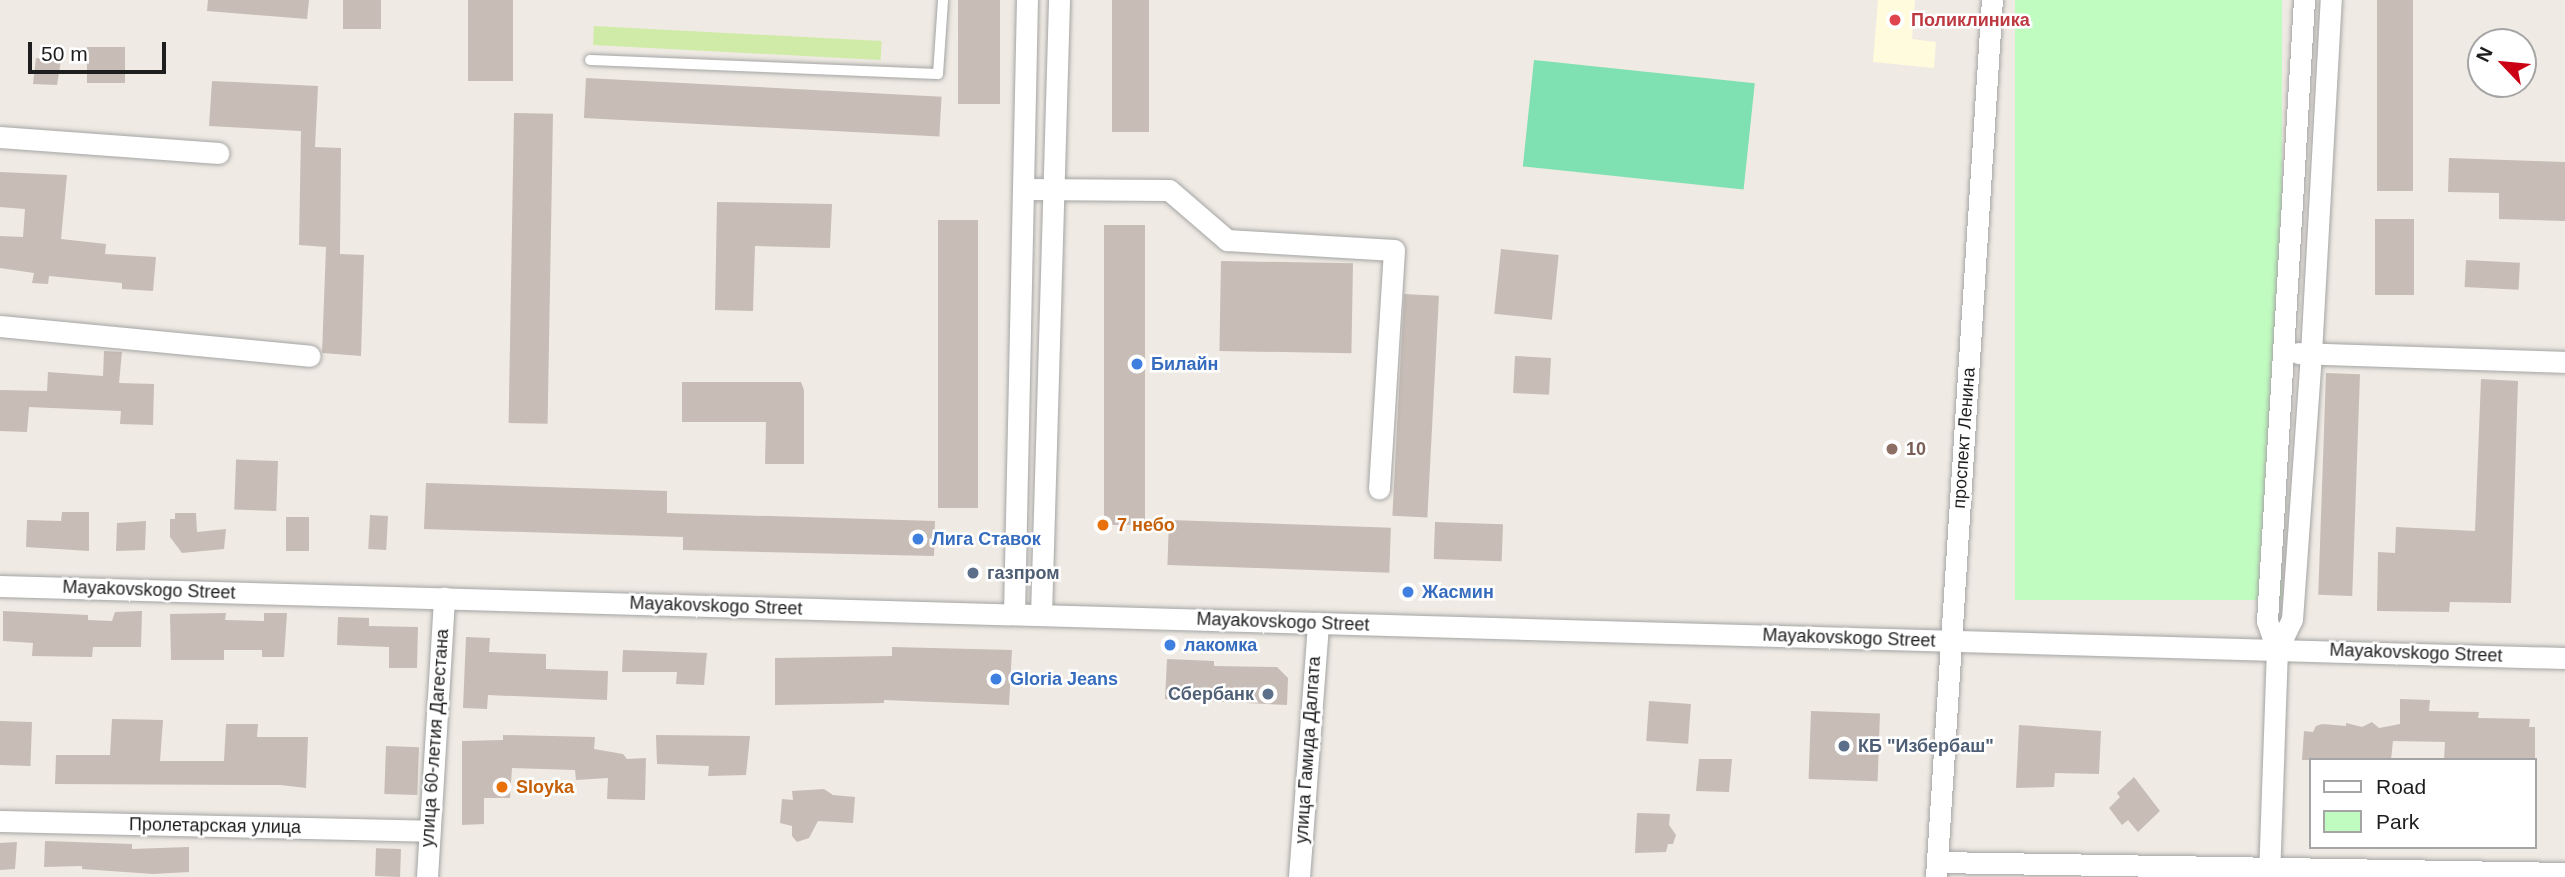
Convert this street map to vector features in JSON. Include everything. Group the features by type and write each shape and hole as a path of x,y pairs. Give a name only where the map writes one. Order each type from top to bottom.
{"street":[{"path":"1014,614 1027,0"},
{"path":"1041,615 1059,0"},
{"name":"проспект Ленина","path":"1937,869 1992,0"},
{"path":"2269,872 2277,650 2267,621 2304,0"},
{"path":"2277,650 2292,619 2312,353 2331,0"},
{"path":"0,137 218,153"},
{"path":"1023,189 1169,190 1227,240 1394,250 1378,489"},
{"path":"2288,256 2317,255"},
{"path":"0,326 310,356"},
{"path":"2282,353 2565,362"},
{"name":"Mayakovskogo Street","path":"0,586 2565,658"},
{"name":"улица 60-летия Дагестана","path":"427,877 444,598"},
{"name":"улица Гамида Далгата","path":"1299,877 1318,623"},
{"name":"Пролетарская улица","path":"0,821 429,831"},
{"path":"1937,869 2565,873"}],"lane":[{"path":"590,60 938,74 943,0"}],"shaded area":[{"name":"Поликлиника","path":"1878,0 1915,0 1912,39 1936,42 1934,68 1873,62"}],"green space":[{"path":"2015,0 2282,0 2282,600 2015,600"},
{"path":"594,26 882,41 881,60 593,45"},
{"path":"1534,60 1755,83 1744,190 1523,166"}],"building":[{"path":"208,0 309,0 307,19 207,11"},
{"path":"343,0 381,0 381,29 343,29"},
{"path":"468,0 513,0 513,81 468,81"},
{"path":"958,0 1000,0 1000,104 958,104"},
{"path":"1112,0 1149,0 1149,132 1112,132"},
{"path":"2377,0 2413,0 2413,191 2377,191"},
{"path":"87,47 125,47 125,83 87,83"},
{"path":"36,58 61,60 57,85 33,84"},
{"path":"586,78 942,97 939,137 584,118"},
{"path":"212,81 318,86 315,147 341,148 340,254 364,255 361,356 322,353 326,247 299,245 301,131 209,126"},
{"path":"514,113 553,114 548,424 509,423"},
{"path":"2449,158 2565,162 2565,221 2499,219 2499,193 2448,192"},
{"path":"0,172 67,175 61,239 106,244 105,254 156,257 153,291 122,289 122,283 49,276 48,284 32,283 34,273 0,268 0,236 23,237 25,209 0,207"},
{"path":"717,202 832,204 830,248 755,246 753,311 715,310"},
{"path":"2375,219 2414,219 2414,295 2375,295"},
{"path":"938,220 978,220 978,508 938,508"},
{"path":"1104,225 1145,225 1145,525 1104,525"},
{"path":"1501,249 1559,255 1552,320 1494,314"},
{"path":"2466,260 2520,263 2519,290 2465,287"},
{"path":"1221,261 1353,263 1351,353 1219,351"},
{"path":"1404,294 1439,296 1427,518 1392,516"},
{"path":"104,351 122,352 119,383 154,384 153,425 120,424 121,411 29,407 27,432 0,431 0,390 47,391 48,372 103,376"},
{"path":"1515,356 1551,358 1549,395 1513,393"},
{"path":"2326,373 2360,374 2352,596 2318,595"},
{"path":"2481,379 2518,381 2511,603 2450,602 2449,612 2377,611 2378,552 2395,553 2396,527 2475,531"},
{"path":"682,382 801,382 804,390 804,464 765,464 766,422 682,422"},
{"path":"236,460 278,461 276,511 234,510"},
{"path":"426,483 667,491 667,513 935,521 934,556 683,550 683,537 424,529"},
{"path":"62,512 89,512 89,551 26,547 27,520 61,521"},
{"path":"175,513 196,513 197,532 226,529 224,549 182,553 170,537 170,519 175,519"},
{"path":"370,515 388,516 386,550 368,549"},
{"path":"286,517 309,517 309,551 286,551"},
{"path":"1169,520 1391,528 1389,573 1167,565"},
{"path":"146,521 145,550 116,551 117,523"},
{"path":"1435,522 1503,524 1502,561 1434,559"},
{"path":"3,611 88,615 88,620 112,621 115,612 142,611 141,647 93,647 92,657 32,656 33,643 3,641"},
{"path":"226,613 225,620 264,621 264,613 287,613 284,657 262,657 262,650 224,650 224,660 171,660 170,614"},
{"path":"338,617 369,618 369,626 418,627 417,668 389,668 389,647 337,645"},
{"path":"466,637 490,638 489,652 546,654 546,669 608,671 607,700 488,695 487,709 463,708"},
{"path":"892,647 1012,650 1009,705 884,700 884,703 775,705 775,658 892,656"},
{"path":"623,650 707,653 704,685 676,684 677,672 622,672"},
{"path":"1167,659 1214,661 1214,666 1277,667 1288,678 1287,705 1165,699"},
{"path":"2400,699 2430,700 2429,711 2479,712 2478,718 2530,719 2529,727 2535,727 2535,758 2444,758 2445,742 2393,741 2391,758 2302,760 2304,731 2313,732 2316,726 2346,726 2346,723 2362,727 2372,722 2379,728 2400,724"},
{"path":"1649,701 1691,704 1688,744 1646,741"},
{"name":"КБ \"Избербаш\"","path":"1811,711 1880,713 1878,781 1809,779"},
{"path":"112,719 163,720 160,761 224,761 226,724 258,724 257,737 308,737 306,788 280,785 55,784 56,755 110,755"},
{"path":"0,721 32,722 30,766 0,765"},
{"path":"2019,725 2101,731 2099,774 2055,773 2054,787 2016,788"},
{"path":"503,735 595,737 594,749 623,754 627,759 646,758 645,800 607,799 608,778 576,780 575,770 512,768 510,798 484,798 484,824 462,825 462,741 503,740"},
{"path":"656,735 750,736 746,775 708,776 709,766 657,764"},
{"path":"386,746 419,747 417,795 384,794"},
{"path":"1699,759 1732,759 1729,792 1696,791"},
{"path":"2134,777 2160,811 2138,832 2128,820 2122,825 2109,808 2120,797 2117,793"},
{"path":"824,789 833,795 855,797 853,823 818,821 809,838 797,842 792,836 792,826 780,823 782,799 793,800 792,791"},
{"path":"1637,813 1670,814 1669,825 1676,835 1673,844 1668,844 1666,852 1635,853"},
{"path":"45,841 132,844 132,849 189,847 189,872 153,874 82,869 82,866 44,867"},
{"path":"17,842 15,869 0,870 0,843"},
{"path":"376,848 401,849 400,877 375,876"}],"place":[{"name":"Поликлиника","path":"1895,20"},
{"name":"Билайн","path":"1137,364"},
{"name":"10","path":"1892,449"},
{"name":"7 небо","path":"1103,525"},
{"name":"Лига Ставок","path":"918,539"},
{"name":"газпром","path":"973,573"},
{"name":"Жасмин","path":"1408,592"},
{"name":"лакомка","path":"1170,645"},
{"name":"Gloria Jeans","path":"996,679"},
{"name":"Сбербанк","path":"1268,694"},
{"name":"КБ \"Избербаш\"","path":"1844,746"},
{"name":"Sloyka","path":"502,787"}]}
